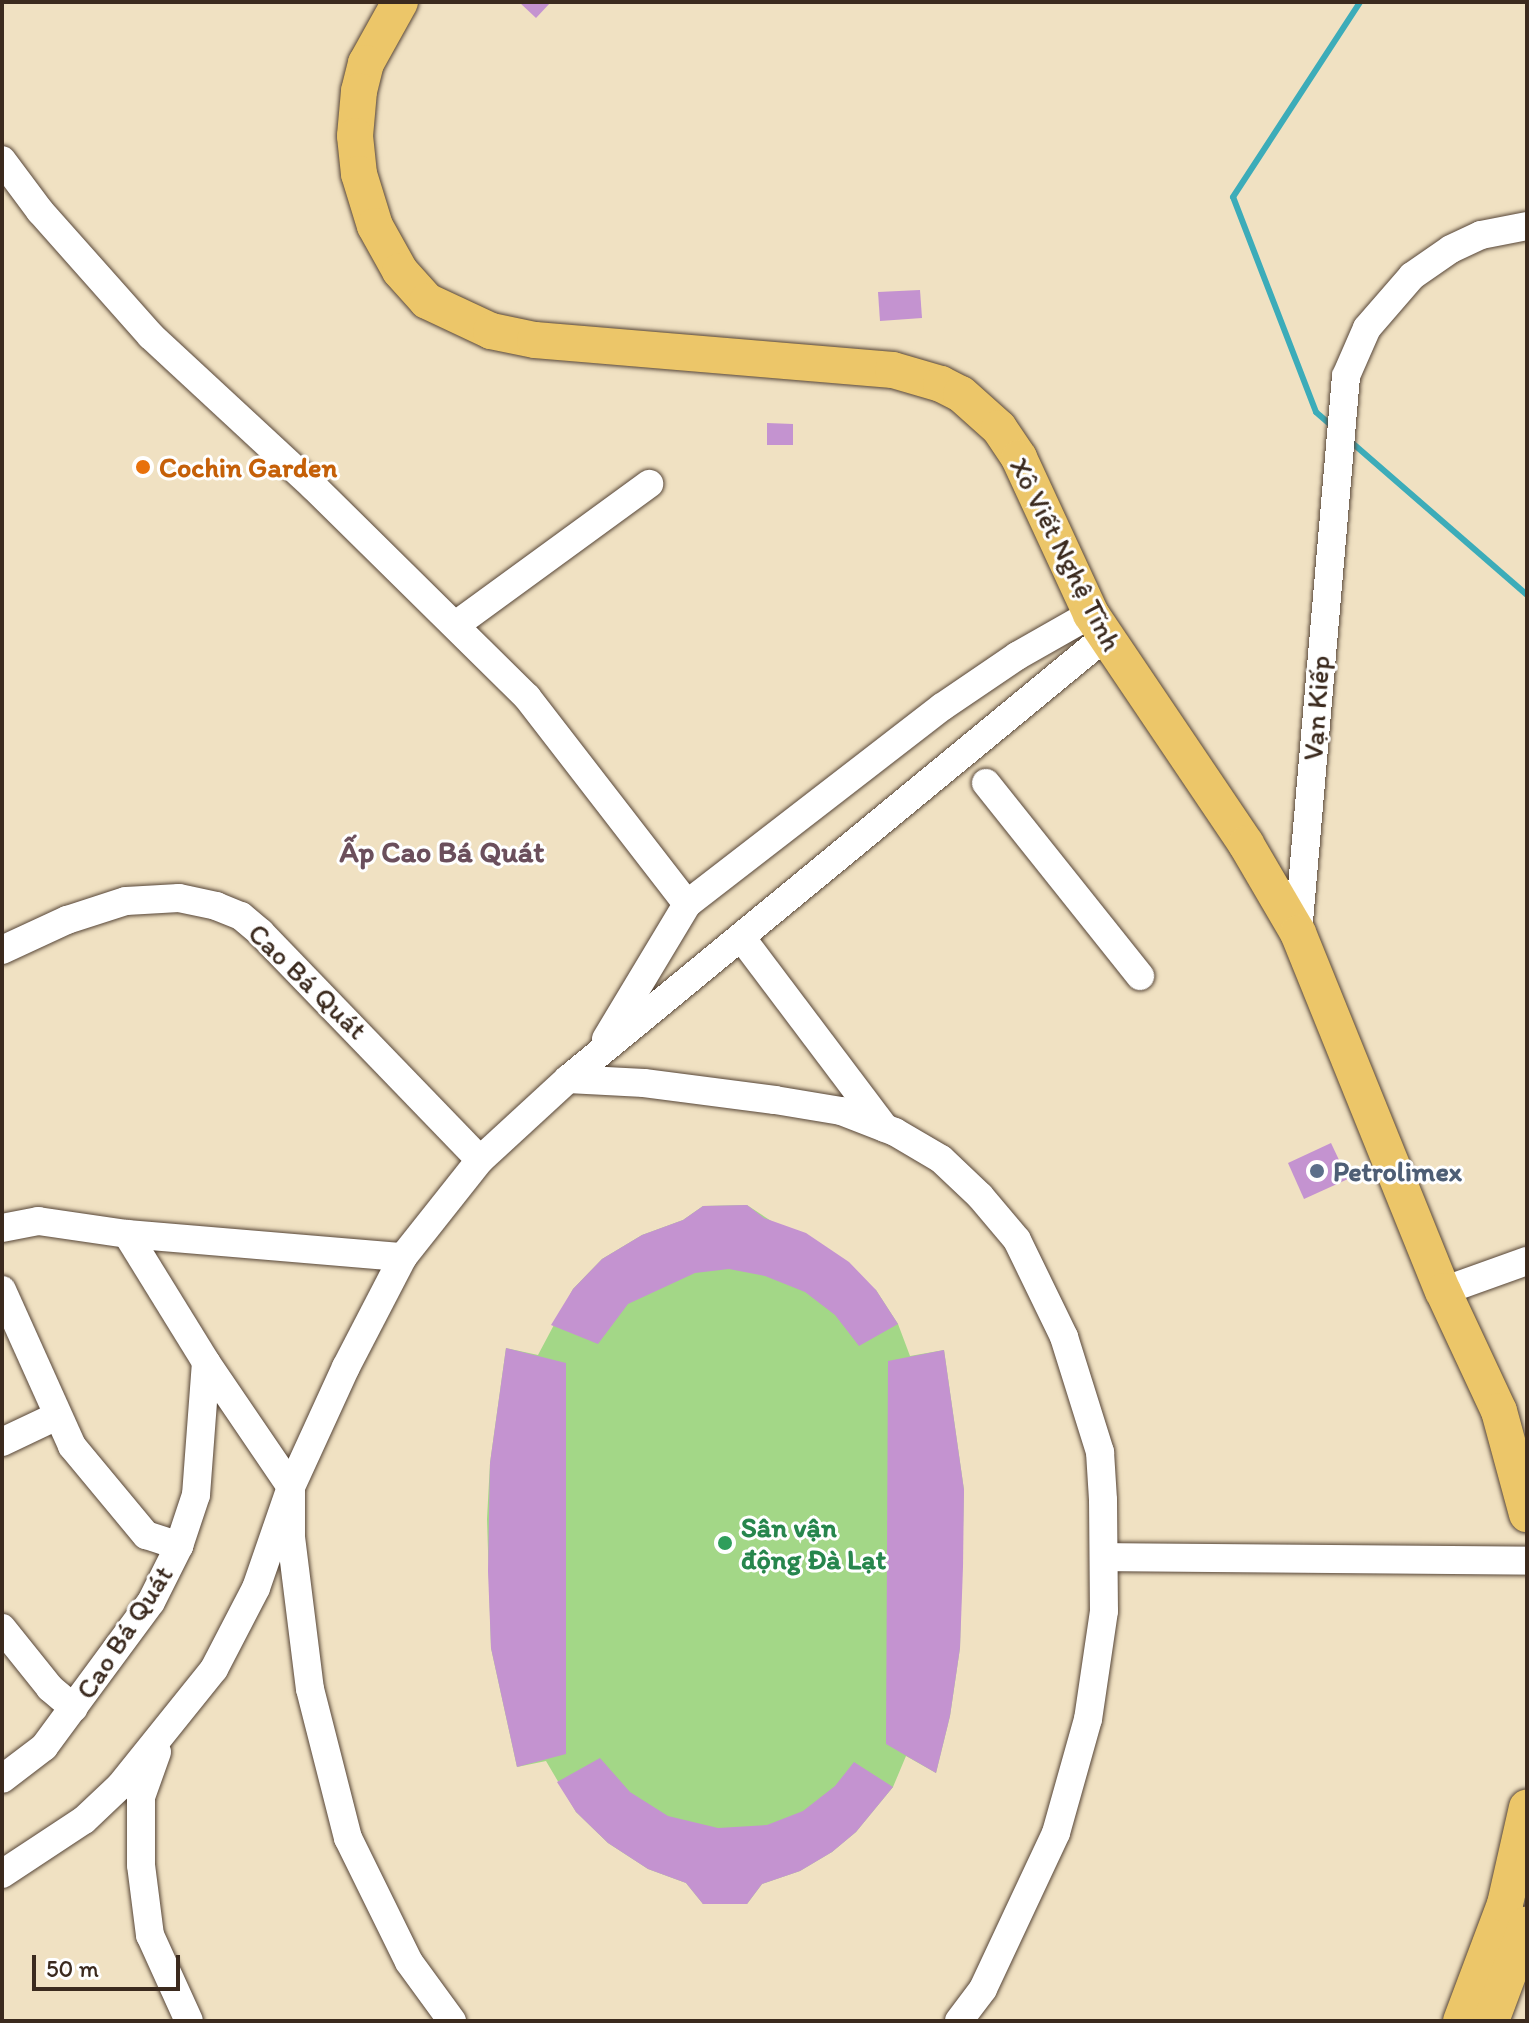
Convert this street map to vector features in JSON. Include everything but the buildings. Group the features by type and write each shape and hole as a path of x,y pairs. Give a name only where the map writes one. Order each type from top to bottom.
{"main road":[{"name":"Xô Viết Nghệ Tĩnh","path":"400,2 366,63 359,91 355,136 359,174 375,226 400,271 427,301 491,331 535,340 678,354 860,365 903,372 961,394 999,428 1019,458 1098,625 1246,844 1298,933 1443,1291 1499,1411 1527,1514"},
{"path":"1461,2021 1505,1904 1527,1807"},
{"path":"1491,2021 1527,1924"}],"street":[{"path":"2,160 40,211 151,336 457,624 527,697 687,904"},
{"name":"Vạn Kiếp","path":"1298,933 1346,376 1367,328 1412,276 1451,249 1481,235 1527,226"},
{"path":"457,624 649,484"},
{"path":"595,1057 687,904 942,707 1017,656 1098,625"},
{"path":"2,1874 84,1820 120,1786 214,1669 256,1588 291,1487 346,1367 403,1257 480,1160 568,1079 741,937 1098,625"},
{"path":"986,783 1140,976"},
{"name":"Cao Bá Quát","path":"2,950 67,920 126,901 179,898 216,906 241,916 310,981 480,1160"},
{"path":"741,937 885,1128"},
{"path":"568,1079 644,1083 775,1100 841,1111 885,1128 941,1159 980,1196 1017,1240 1064,1337 1100,1452 1106,1557 1104,1611 1088,1719 1056,1833 983,1989 959,2021"},
{"path":"2,1228 38,1221 127,1234 403,1257"},
{"path":"127,1234 206,1362 291,1487 291,1537 310,1689 348,1838 409,1962 452,2021"},
{"path":"1443,1291 1527,1261"},
{"path":"2,1290 72,1446 146,1535 179,1546"},
{"name":"Cao Bá Quát","path":"2,1779 44,1747 74,1708 151,1602 179,1546 196,1495 206,1362"},
{"path":"2,1442 57,1416"},
{"path":"1106,1557 1527,1561"},
{"path":"2,1628 50,1688 74,1708"},
{"path":"162,1736 141,1797 141,1865 150,1935 189,2021"}],"green space":[{"name":"Sân vận động Đà Lạt","path":"747,1205 876,1290 898,1324 910,1356 944,1350 964,1490 960,1648 950,1716 936,1773 906,1756 893,1787 856,1832 832,1852 800,1871 762,1884 747,1904 703,1904 686,1883 648,1869 608,1843 576,1812 546,1761 517,1767 491,1648 487,1519 490,1463 506,1348 538,1355 573,1289 602,1259 642,1235 683,1220 703,1206"}],"waterway":[{"path":"1332,426 1316,412 1233,197 1360,2"},
{"path":"1350,441 1527,595"}],"place":[{"name":"Cochin Garden","path":"143,467"},
{"name":"Petrolimex","path":"1317,1171"},
{"name":"Sân vận động Đà Lạt","path":"725,1543"}],"district":[{"name":"Ấp Cao Bá Quát","path":"442,852"}]}
